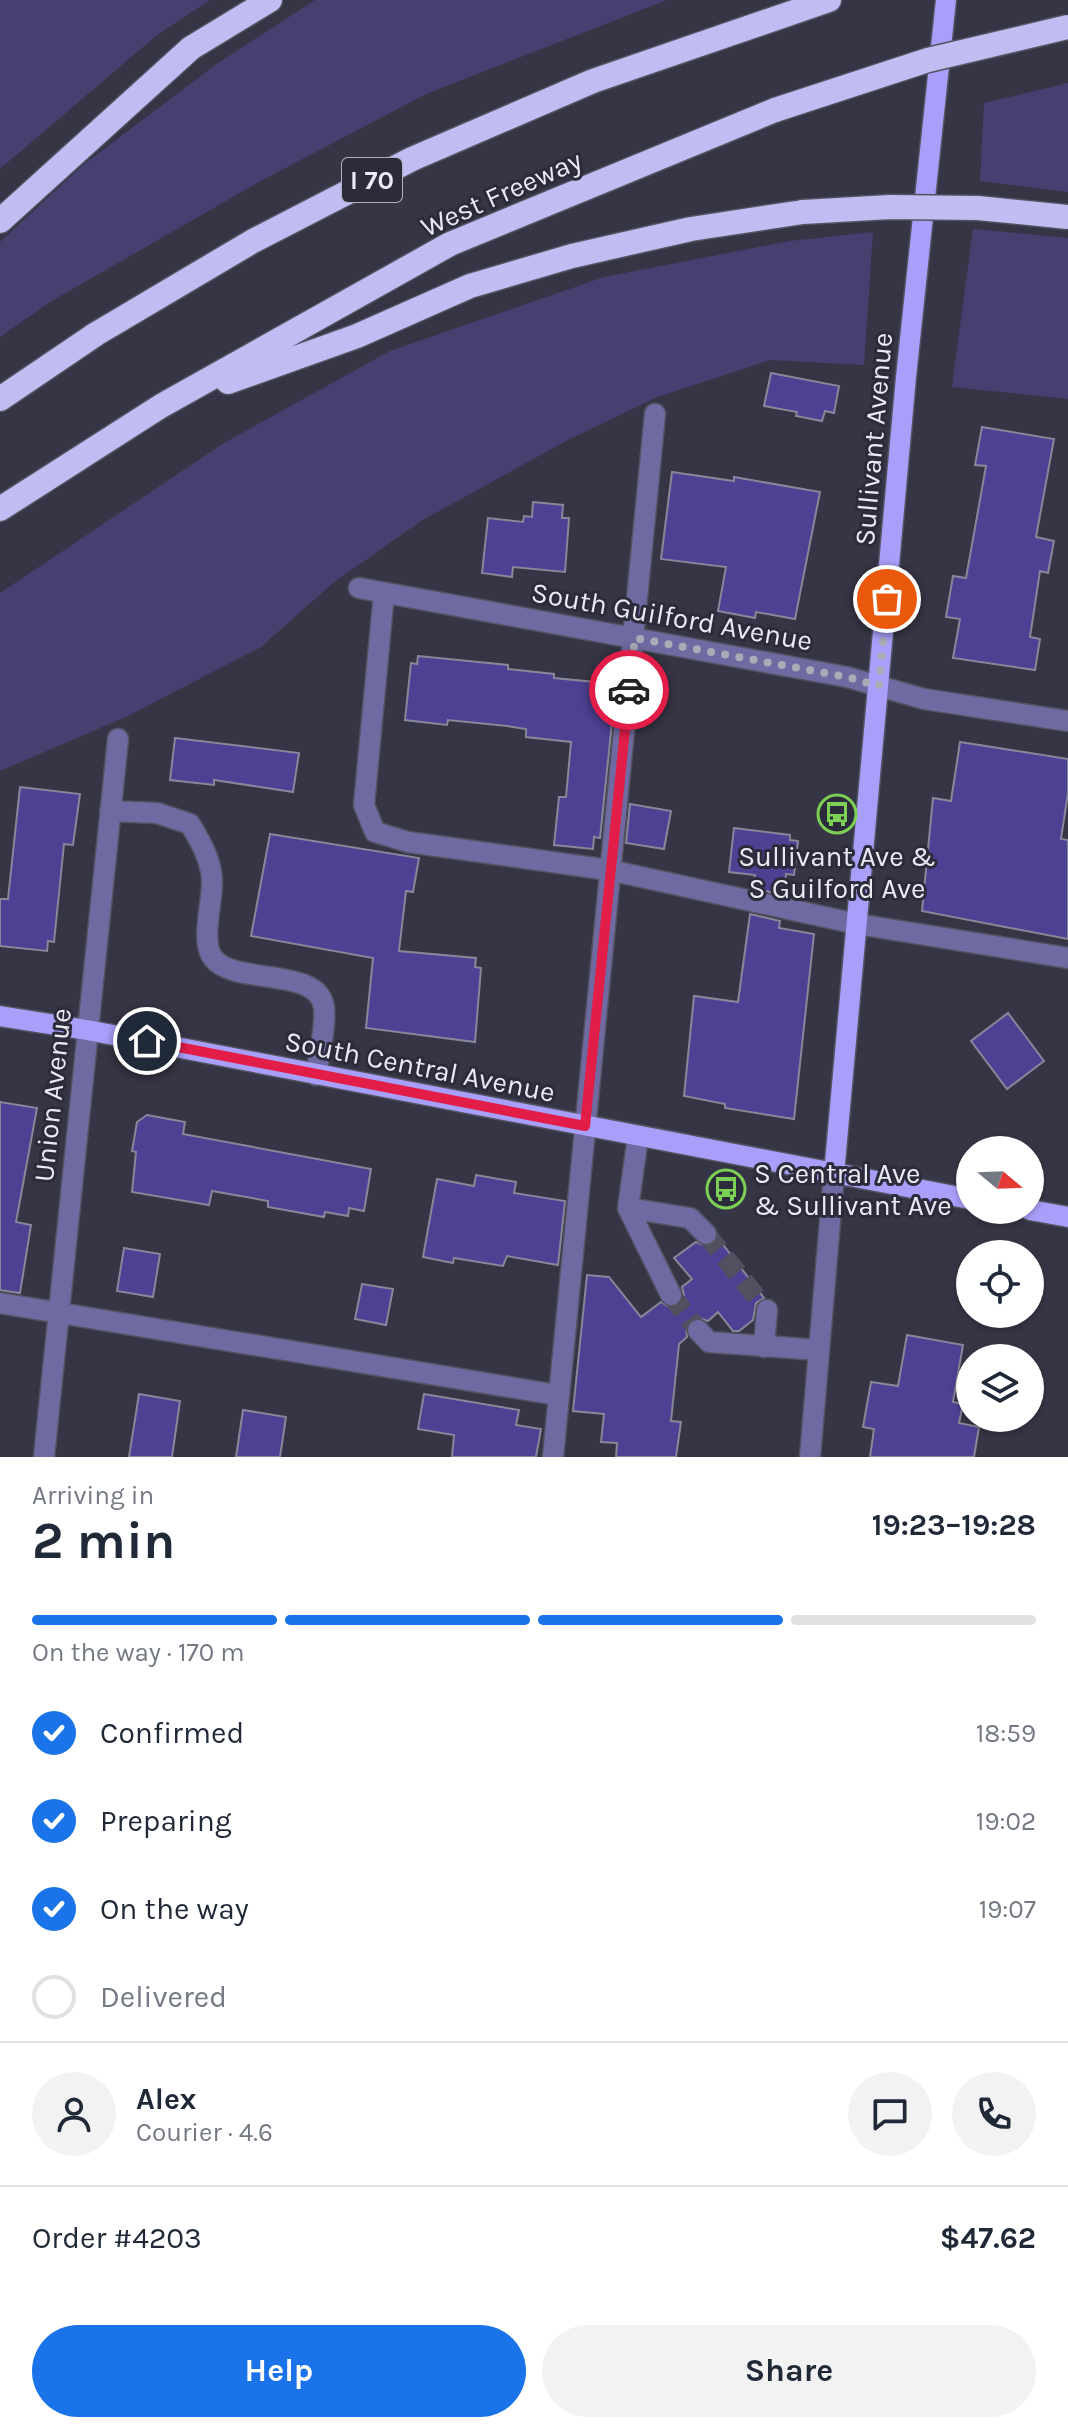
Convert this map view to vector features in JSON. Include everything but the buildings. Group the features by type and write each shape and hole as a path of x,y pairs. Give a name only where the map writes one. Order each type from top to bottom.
{"highway":[{"path":"0,221 191,48 270,0"},
{"name":"I 70","path":"0,399 96,334 253,241 412,159 593,81 829,0"},
{"name":"West Freeway","path":"0,509 161,406 450,244 775,110 928,60 1068,27"},
{"path":"161,406 357,336 470,286 572,256 661,236 803,212 890,207 963,208 1068,217"}],"main road":[{"name":"Sullivant Avenue","path":"834,1174 906,377 946,0"},
{"name":"South Central Avenue","path":"0,1016 956,1196"},
{"path":"1044,1213 1068,1217"}],"street":[{"path":"553,1457 655,414"},
{"name":"South Guilford Avenue","path":"359,588 847,677 924,699 1068,721"},
{"path":"384,593 364,805 375,832 408,842 609,870 857,924 1068,958"},
{"name":"Union Avenue","path":"44,1457 118,739"},
{"path":"110,811 157,813 190,824 205,850 212,879 207,944 211,956 219,965 235,971 301,983 314,989 324,1005 316,1075"},
{"path":"638,1137 628,1208 671,1295"},
{"name":"Sullivant Avenue","path":"810,1457 834,1174"},
{"path":"628,1208 690,1218 706,1234"},
{"path":"0,1303 557,1395"},
{"path":"764,1347 767,1310"},
{"path":"698,1330 709,1342 819,1350"}],"shaded area":[{"path":"0,0 210,0 157,35 0,169"},
{"path":"315,0 667,0 426,94 259,182 50,302 0,337 0,242 83,165 215,65"},
{"path":"1068,83 1068,192 980,181 984,103"},
{"path":"973,229 1068,238 1068,399 952,387"},
{"path":"873,232 864,365 770,360 655,398 568,440 421,521 333,583 261,647 128,716 0,771 0,593 224,443 390,351 604,277 790,241"}],"tunnel":[{"path":"706,1234 767,1310"},
{"path":"671,1295 698,1330"}],"way so far":[{"path":"629,690 635,638 847,677 879,686 887,599"}],"place":[{"name":"Sullivant Ave & S Guilford Ave","path":"837,814"},
{"name":"S Central Ave & Sullivant Ave","path":"726,1189"}],"route":[{"path":"147,1041 585,1126 629,690"}]}
